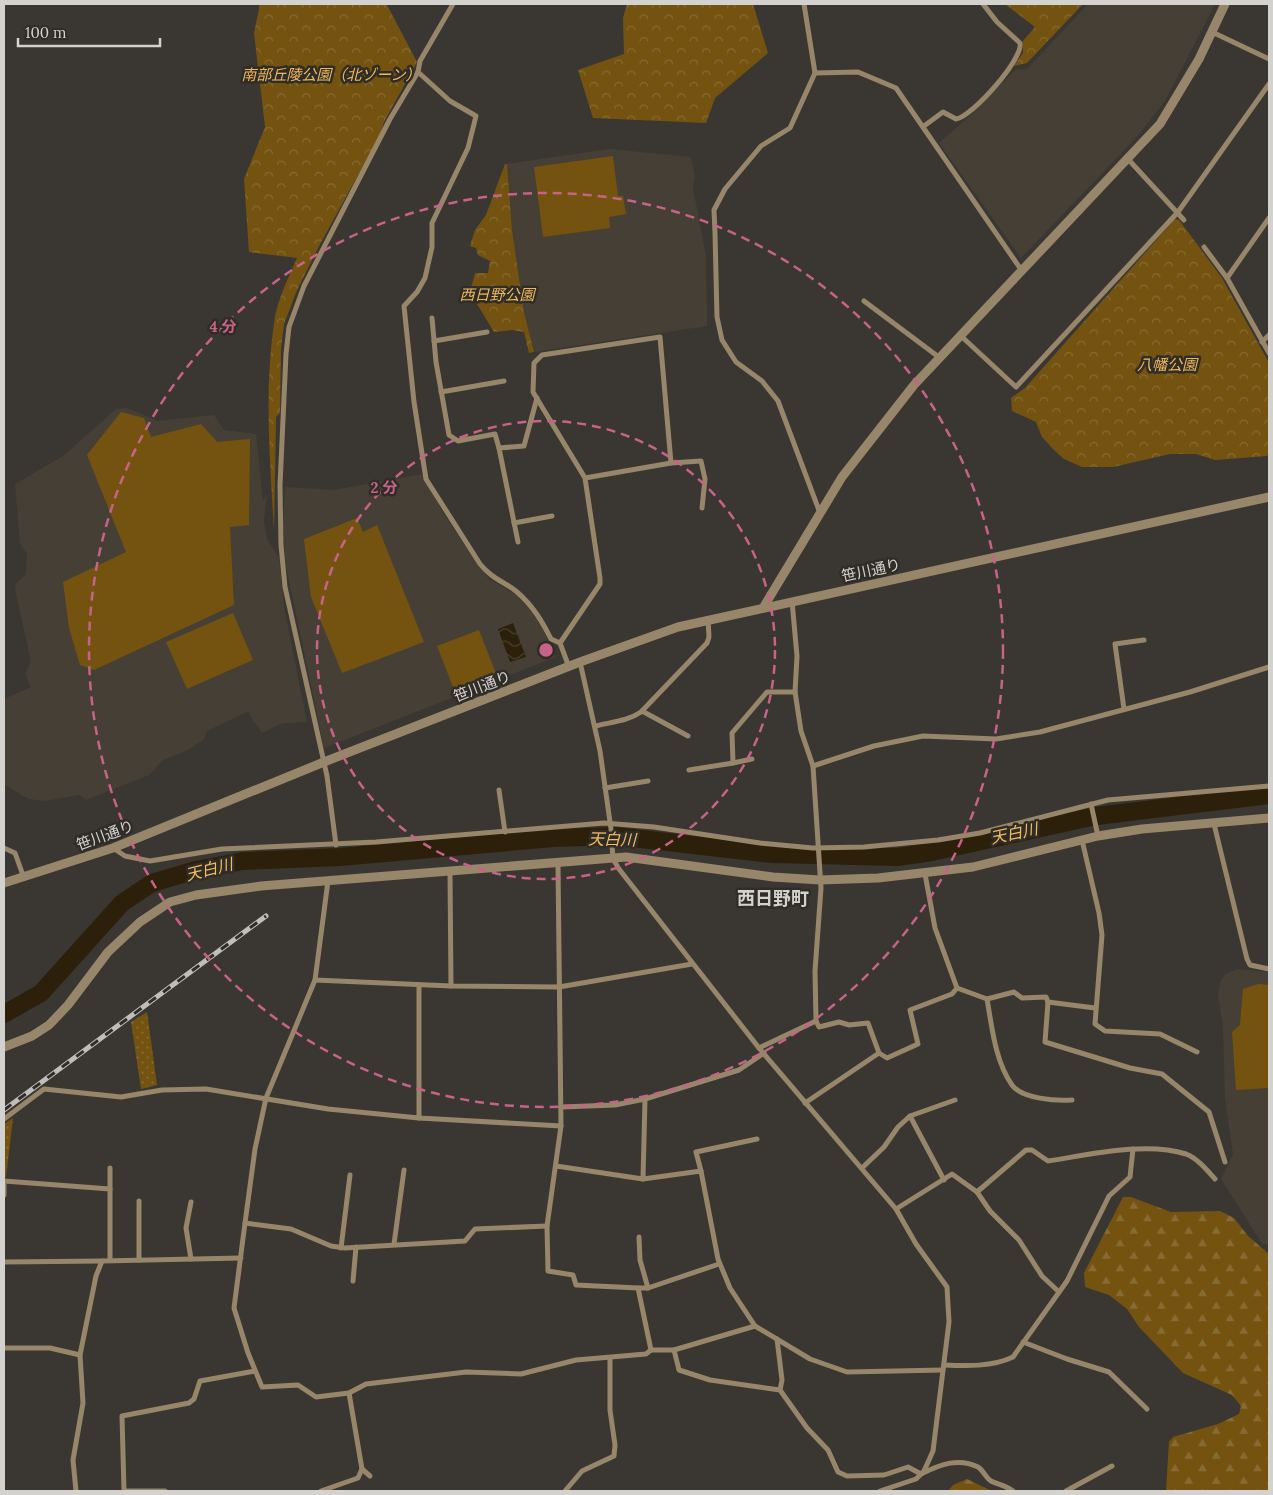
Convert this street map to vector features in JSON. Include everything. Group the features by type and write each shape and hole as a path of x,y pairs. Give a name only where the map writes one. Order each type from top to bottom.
{"street":[{"path":"336,845 327,776 285,587 280,545 280,485 289,327 304,286 390,119 418,72 420,62 453,4"},
{"path":"804,4 815,73 790,128 761,146 725,189 714,210 718,317 722,340 736,362 762,381 778,402 788,422 820,513"},
{"path":"924,126 944,112 956,119 972,111 996,85 1020,51 1020,43 997,22 984,4"},
{"path":"764,608 842,477 866,443 914,385 1160,124 1212,32 1225,4"},
{"path":"1212,32 1269,59"},
{"path":"418,72 450,101 476,116 468,148 432,223 432,248 425,278 417,292 404,306 414,402 426,479 480,564 490,576 516,591 540,615 551,640 560,643"},
{"path":"815,73 858,72 896,88 924,126 1022,271"},
{"path":"961,336 1016,387 1178,212 1269,84"},
{"path":"1127,157 1184,220"},
{"path":"1226,278 1269,218"},
{"path":"1204,247 1226,278 1268,354"},
{"path":"864,301 940,358"},
{"path":"432,318 448,435 458,441 495,434 518,542"},
{"path":"434,341 487,332"},
{"path":"1262,342 1269,335"},
{"path":"560,643 600,584 585,478 533,392 534,363 542,355 660,337 671,463"},
{"path":"441,392 504,381"},
{"path":"499,448 524,446 537,398"},
{"path":"585,478 671,463 700,461 705,479 702,508"},
{"name":"笹川通り","path":"4,884 114,848 324,762 580,662 669,630 792,601 1269,497"},
{"path":"514,523 552,516"},
{"path":"792,601 797,656 795,692 801,731 813,766 821,888 815,971 816,1021 818,1026 840,1022 849,1025 868,1023 879,1053 888,1058 918,1044 910,1010 952,994 957,988"},
{"path":"596,726 623,718 631,719 642,711 707,643 709,637 708,620"},
{"path":"1124,709 1114,644 1144,640"},
{"path":"560,643 568,667"},
{"path":"580,662 596,726 611,826 613,859 649,910 759,1048 896,1209 916,1244 947,1287 949,1322 933,1451 921,1474"},
{"path":"813,766 874,746 923,736 996,739 1040,732 1269,667"},
{"path":"733,763 732,734 767,692 795,692"},
{"path":"642,711 688,736"},
{"path":"689,770 752,759"},
{"path":"606,788 648,781"},
{"path":"114,848 125,856 150,861 222,848 336,845 611,826 682,830 760,843 818,848 864,847 938,840 1018,824 1091,805 1269,786"},
{"path":"499,790 504,832"},
{"path":"1091,805 1098,834"},
{"path":"4,1047 32,1036 49,1025 68,1005 108,952 140,922 170,902 196,895 261,886 640,857 734,873 819,878 924,874 1004,861 1098,834 1269,818"},
{"path":"1214,824 1247,959 1250,965 1269,969"},
{"path":"1082,840 1099,913 1102,935 1095,1024 1105,1031 1160,1034 1197,1052"},
{"path":"4,848 15,853 24,878"},
{"path":"558,864 561,1126 547,1226 548,1271 573,1275 576,1285 648,1288 719,1264"},
{"path":"450,872 450,986"},
{"path":"924,874 935,928 957,988 986,999 1014,992 1022,998 1046,996 1048,1002 1045,1042 1130,1068 1162,1074 1208,1112 1225,1162"},
{"path":"328,881 315,980 266,1098 256,1141 245,1223 234,1308 262,1387 298,1386 316,1397 348,1394 366,1384 459,1373 521,1374 576,1360 646,1354 651,1350 674,1350 755,1326"},
{"path":"315,980 450,986 559,987 692,964"},
{"path":"419,985 419,1118"},
{"path":"986,999 995,1046 1013,1087 1030,1096 1057,1101 1072,1100"},
{"path":"1048,1002 1095,1008"},
{"path":"759,1048 816,1021"},
{"path":"561,1107 615,1105 645,1099 738,1070 764,1053"},
{"path":"805,1103 879,1053"},
{"path":"4,1119 44,1089 121,1097 162,1090 206,1089 328,1109 419,1118 561,1126"},
{"path":"643,1179 645,1099"},
{"path":"862,1168 884,1147 898,1127 910,1116 955,1100"},
{"path":"910,1116 944,1180"},
{"path":"757,1139 696,1152 719,1264 730,1288 755,1326 810,1359 847,1372 963,1366 1004,1362 1013,1357 1067,1281 1109,1196 1130,1176 1133,1149"},
{"path":"977,1192 1026,1150 1032,1150 1048,1161 1133,1149 1187,1154 1201,1164 1215,1179"},
{"path":"556,1166 643,1179 701,1171"},
{"path":"110,1168 110,1259"},
{"path":"394,1244 404,1170"},
{"path":"896,1209 952,1174 977,1192 990,1211 1019,1240 1042,1276 1059,1292"},
{"path":"341,1248 350,1175"},
{"path":"4,1195 4,1181 110,1189"},
{"path":"139,1201 140,1260"},
{"path":"191,1202 186,1228 191,1259"},
{"path":"245,1223 291,1229 331,1246 341,1248 465,1241 475,1229 547,1226"},
{"path":"639,1237 640,1260 648,1288"},
{"path":"353,1281 356,1247"},
{"path":"4,1262 241,1258"},
{"path":"76,1491 73,1460 82,1403 80,1355 96,1276 102,1260"},
{"path":"638,1288 651,1350"},
{"path":"777,1339 782,1380 780,1390"},
{"path":"1024,1342 1067,1359 1109,1372 1147,1409"},
{"path":"4,1348 50,1348 80,1355"},
{"path":"674,1350 679,1370 710,1380 780,1390 807,1428 828,1450 838,1472 847,1476 884,1475 908,1467 921,1474"},
{"path":"565,1491 582,1471 614,1456 615,1446 610,1410 610,1358"},
{"path":"165,1491 121,1491 122,1416 189,1404 194,1399 200,1381 255,1371"},
{"path":"321,1491 358,1478 362,1469 348,1394"},
{"path":"880,1491 904,1484 945,1463 972,1464 980,1468 990,1480 1005,1484 1012,1491"},
{"path":"1066,1491 1112,1466"},
{"path":"362,1469 370,1476"}],"shaded area":[{"path":"1088,4 1215,4 1165,101 1135,139 1021,258 939,143 974,112 1015,70 1027,69"},
{"path":"609,149 691,157 695,178 693,188 706,256 707,326 534,352 524,312 512,229 507,164"},
{"path":"127,408 158,421 214,415 224,430 256,434 263,501 267,494 264,521 267,539 279,557 284,607 307,722 283,723 262,733 249,711 207,731 204,739 188,750 163,760 149,775 86,800 79,795 45,801 28,799 4,784 4,699 31,687 25,674 31,662 15,589 16,584 26,574 27,554 20,544 15,484 63,456 116,409"},
{"path":"423,474 443,513 477,564 489,579 515,594 537,617 556,657 324,748 286,566 283,530 285,487 333,490"},
{"path":"1237,969 1269,972 1269,1244 1263,1245 1221,1179 1233,1154 1225,1098 1223,1026 1218,994 1221,980 1226,974"}],"green space":[{"name":"南部丘陵公園（北ゾーン）","path":"260,4 404,4 387,5 417,62 384,122 380,135 319,246 297,290 284,324 281,349 280,413 276,417 274,530 269,427 271,349 278,306 297,258 249,252 244,179 265,127 254,33"},
{"path":"627,4 753,4 768,53 715,98 706,123 593,118 578,70 624,54 623,18"},
{"path":"1005,4 1083,4 1027,63 1014,66 1023,53 1023,41 1035,27"},
{"path":"613,156 618,196 623,196 626,214 609,217 610,228 543,237 534,167"},
{"name":"西日野公園","path":"505,164 507,164 512,230 524,312 534,352 529,353 524,332 512,330 494,332 468,289 472,285 475,273 488,273 490,261 478,255 476,248 470,246 475,230 486,215"},
{"name":"八幡公園","path":"1175,219 1179,220 1222,278 1269,363 1269,453 1267,456 1215,460 1196,454 1170,454 1113,467 1082,467 1064,459 1053,449 1042,437 1036,422 1012,411 1011,398 1025,388"},
{"path":"121,412 144,418 151,437 201,424 217,442 250,439 249,525 230,527 234,605 94,670 80,665 69,628 63,582 126,552 87,455"},
{"path":"357,518 363,532 377,525 424,642 342,673 311,597 304,539"},
{"path":"233,613 253,660 187,689 166,642"},
{"path":"479,630 497,676 455,692 437,646"},
{"path":"1258,984 1269,985 1269,1088 1236,1090 1232,1032 1240,1025 1243,989"},
{"path":"147,1012 157,1085 141,1089 131,1022"},
{"path":"13,1118 6,1177 4,1177 4,1124"},
{"path":"1123,1197 1131,1197 1171,1212 1220,1211 1234,1218 1248,1236 1269,1254 1269,1491 1166,1491 1169,1442 1173,1437 1218,1424 1239,1414 1241,1406 1232,1395 1183,1373 1139,1327 1127,1309 1109,1295 1085,1287 1084,1273"},
{"path":"967,1479 992,1491 948,1491 953,1485"}],"water":[{"path":"513,623 526,657 510,662 498,629"}],"waterway":[{"name":"天白川","path":"4,1014 41,993 122,903 152,883 196,870 243,861 340,857 554,838 615,836 772,854 897,857 932,852 1096,816 1269,795"}],"railway":[{"path":"4,1110 266,916"}],"district":[{"name":"西日野町","path":"773,898"}]}
